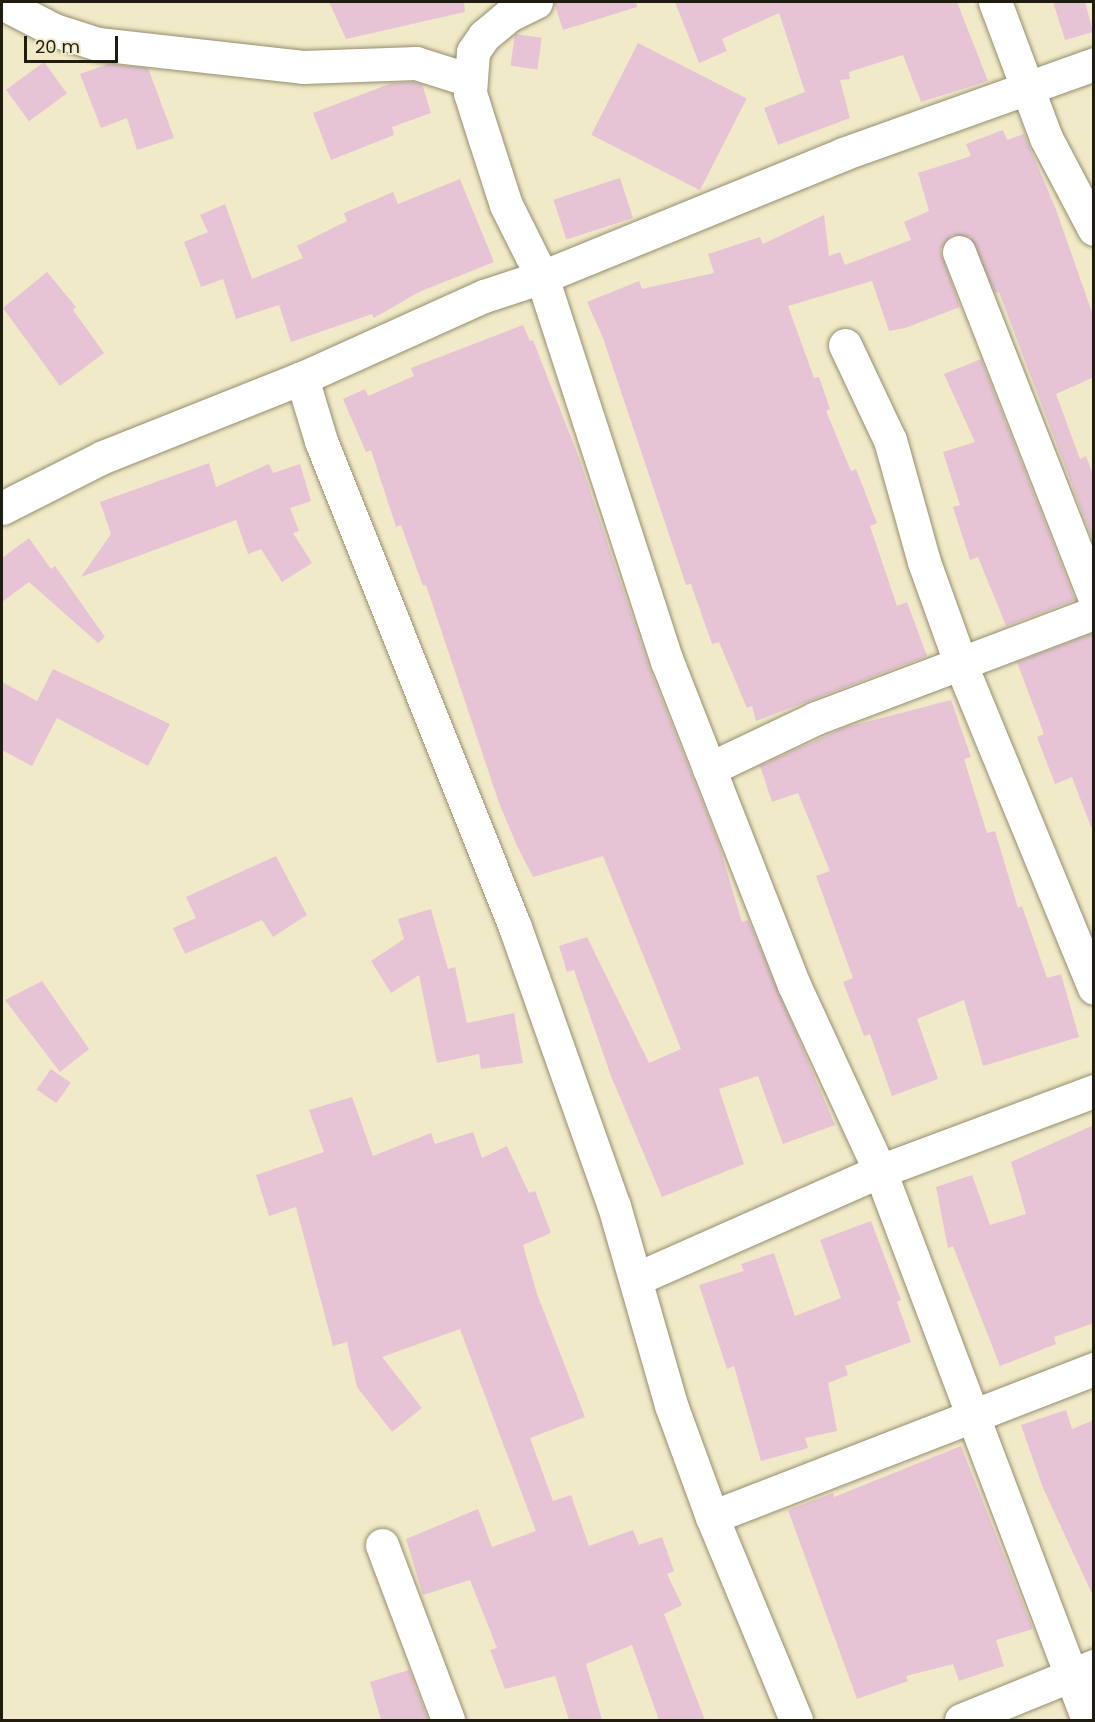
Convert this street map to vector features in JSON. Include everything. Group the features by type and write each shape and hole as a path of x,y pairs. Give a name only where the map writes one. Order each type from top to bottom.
{"street":[{"path":"536,2 509,15 484,36 473,52 470,80 506,205 542,277 667,661 794,985 880,1171 972,1414 1082,1670 1088,1720"},
{"path":"995,2 1047,138 1094,229"},
{"path":"2,3 54,30 98,44 303,67 416,63 470,80"},
{"path":"2,508 103,457 302,378 484,296 542,277 843,154 1094,64"},
{"path":"959,252 1094,596"},
{"path":"845,345 890,440 924,562 961,665 1094,988"},
{"path":"302,378 321,441 515,927 585,1119 636,1279 653,1349 712,1517 796,1720"},
{"path":"709,769 816,718 1094,613"},
{"path":"636,1279 880,1171 1094,1091"},
{"path":"712,1517 972,1414 1094,1369"},
{"path":"382,1545 448,1720"},
{"path":"961,1720 1082,1670"}],"building":[{"path":"329,2 464,2 465,12 346,39"},
{"path":"554,2 636,2 637,7 563,30"},
{"path":"675,2 957,2 988,81 921,102 903,55 849,72 850,79 840,80 850,118 778,145 764,108 805,92 779,13 722,39 727,51 699,63"},
{"path":"1053,2 1085,2 1093,32 1065,40"},
{"path":"515,34 542,38 537,69 511,66"},
{"path":"638,43 747,98 700,190 591,135"},
{"path":"44,62 67,94 29,121 6,90"},
{"path":"108,64 148,68 174,138 137,150 127,118 101,128 80,74"},
{"path":"392,83 422,84 431,113 392,127 394,135 331,160 313,113"},
{"path":"1003,130 1007,140 1024,134 1055,207 1094,318 1094,377 1056,394 1080,459 1086,456 1094,477 1094,543 999,292 995,293 970,237 952,235 940,250 960,307 905,328 889,331 872,281 788,306 814,378 819,377 830,409 826,411 851,471 856,469 877,523 870,526 897,606 907,602 927,656 756,721 752,706 747,708 719,642 712,644 691,584 686,585 603,338 587,302 639,281 642,289 714,273 708,254 760,237 763,244 824,215 829,256 840,252 845,265 911,240 904,222 929,211 918,173 971,156 966,144"},
{"path":"620,178 633,218 566,240 553,200"},
{"path":"460,179 494,262 419,292 374,318 372,314 291,342 279,305 236,319 223,279 201,287 184,242 208,232 200,215 225,204 252,279 303,258 297,246 347,221 344,213 393,192 398,204"},
{"path":"47,272 76,307 73,310 104,353 60,386 3,308"},
{"path":"523,325 530,341 533,340 579,458 649,667 718,842 742,922 748,920 835,1125 783,1144 758,1076 719,1089 744,1164 662,1197 611,1076 574,970 567,972 559,946 587,937 649,1063 681,1049 603,856 533,877 499,803 426,585 423,586 401,525 396,527 371,450 366,452 343,399 365,389 368,396 414,376 411,368"},
{"path":"981,359 1075,600 1006,626 978,557 970,560 953,507 960,505 943,452 975,442 944,374"},
{"path":"209,463 216,487 269,464 273,473 300,464 311,501 290,508 299,531 293,533 312,563 282,582 261,549 248,554 236,520 81,577 111,534 100,502"},
{"path":"29,538 51,569 55,566 105,637 98,643 29,582 2,602 2,558"},
{"path":"1094,633 1094,827 1091,827 1072,777 1055,784 1037,737 1044,734 1017,662"},
{"path":"53,669 170,724 148,766 57,718 32,766 2,750 2,682 37,701"},
{"path":"951,700 971,757 964,759 987,833 995,831 1018,908 1022,906 1047,978 1061,974 1079,1037 983,1066 964,1000 917,1019 938,1079 892,1096 870,1034 864,1036 843,982 853,978 816,876 830,871 798,793 772,802 760,766 843,728"},
{"path":"276,856 307,915 273,937 262,920 185,954 173,928 196,918 186,897"},
{"path":"431,909 448,969 455,967 467,1023 514,1013 523,1063 481,1069 479,1054 437,1063 419,975 391,993 371,961 404,939 398,919"},
{"path":"42,981 89,1049 60,1072 5,1000"},
{"path":"51,1069 71,1083 56,1103 37,1089"},
{"path":"352,1097 373,1156 431,1133 435,1144 473,1132 482,1158 507,1146 529,1193 535,1191 551,1233 523,1245 537,1294 585,1417 530,1438 553,1501 571,1495 589,1546 633,1530 639,1545 662,1537 674,1571 667,1574 682,1605 664,1614 705,1720 659,1720 632,1645 586,1664 602,1720 569,1720 555,1676 505,1689 490,1650 497,1648 470,1580 423,1595 406,1539 478,1509 492,1547 536,1531 460,1329 382,1357 422,1408 392,1432 357,1387 347,1342 333,1346 296,1207 269,1216 256,1175 324,1152 309,1110"},
{"path":"1094,1125 1094,1323 1054,1337 1056,1344 1000,1366 953,1246 948,1248 936,1187 972,1175 990,1225 1026,1214 1011,1162"},
{"path":"871,1221 901,1300 897,1302 911,1342 845,1366 848,1375 828,1383 837,1431 805,1438 808,1448 761,1461 734,1366 727,1369 699,1285 744,1271 741,1264 774,1253 795,1316 841,1298 820,1240"},
{"path":"1066,1410 1072,1429 1094,1420 1094,1598 1043,1488 1021,1425"},
{"path":"961,1446 1033,1629 996,1640 1004,1666 959,1681 953,1664 906,1676 908,1681 857,1699 788,1510 833,1493 834,1497"},
{"path":"409,1670 428,1720 381,1720 370,1682"}]}
